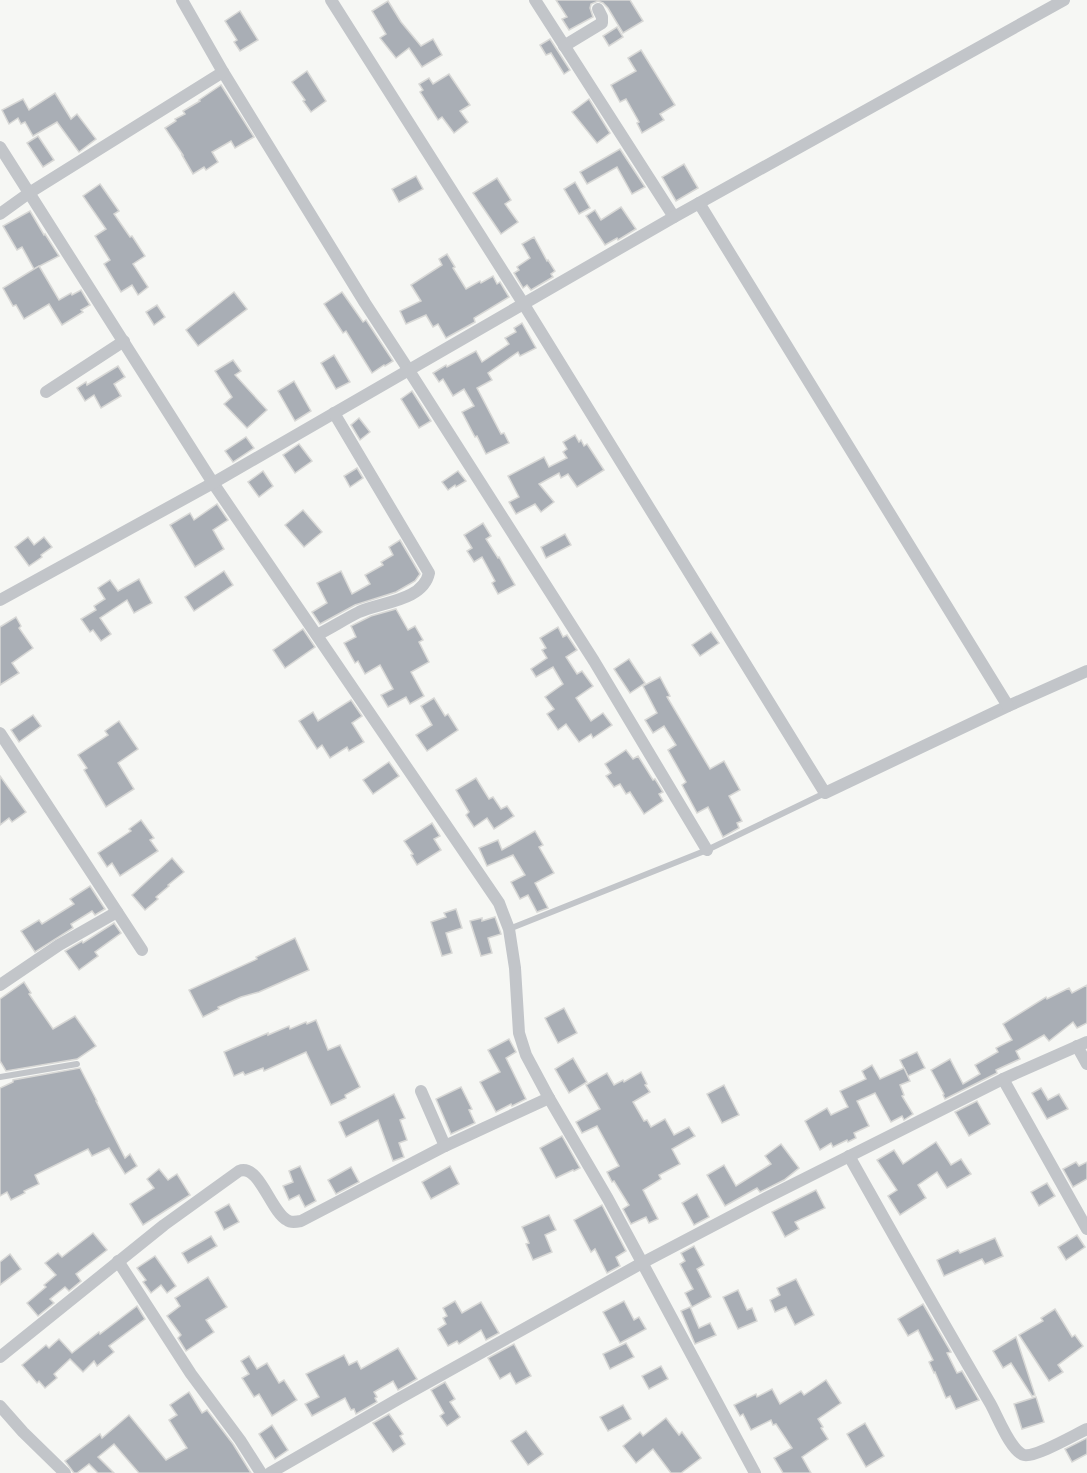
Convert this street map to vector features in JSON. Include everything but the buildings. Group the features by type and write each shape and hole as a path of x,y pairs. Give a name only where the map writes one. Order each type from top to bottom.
{"street":[{"path":"182,0 223,72 365,303 594,661 707,850"},
{"path":"331,0 523,303 825,794 1008,706 1087,671"},
{"path":"535,0 674,217"},
{"path":"0,600 213,483 674,217 1064,0"},
{"path":"564,46 602,23 598,9"},
{"path":"0,214 29,193 223,72"},
{"path":"0,147 213,483 500,903 510,929 521,1042 526,1055 608,1199 755,1473"},
{"path":"699,203 1008,706"},
{"path":"46,392 124,341"},
{"path":"317,635 361,611 415,593 428,581 429,573 333,413"},
{"path":"0,733 142,950"},
{"path":"0,985 59,945 117,912"},
{"path":"270,1473 642,1263 849,1156 1003,1079 1082,1044 1087,1064"},
{"path":"1003,1079 1087,1229"},
{"path":"421,1091 445,1146"},
{"path":"0,1357 164,1226 239,1171 244,1169 255,1175 280,1215 289,1222 301,1221 445,1146 549,1098"},
{"path":"849,1156 1018,1452 1034,1455 1087,1429"},
{"path":"118,1262 190,1374 240,1440 261,1473"},
{"path":"0,1406 65,1473"}],"lane":[{"path":"510,929 707,850 825,794"},
{"path":"0,1077 77,1064"}]}
